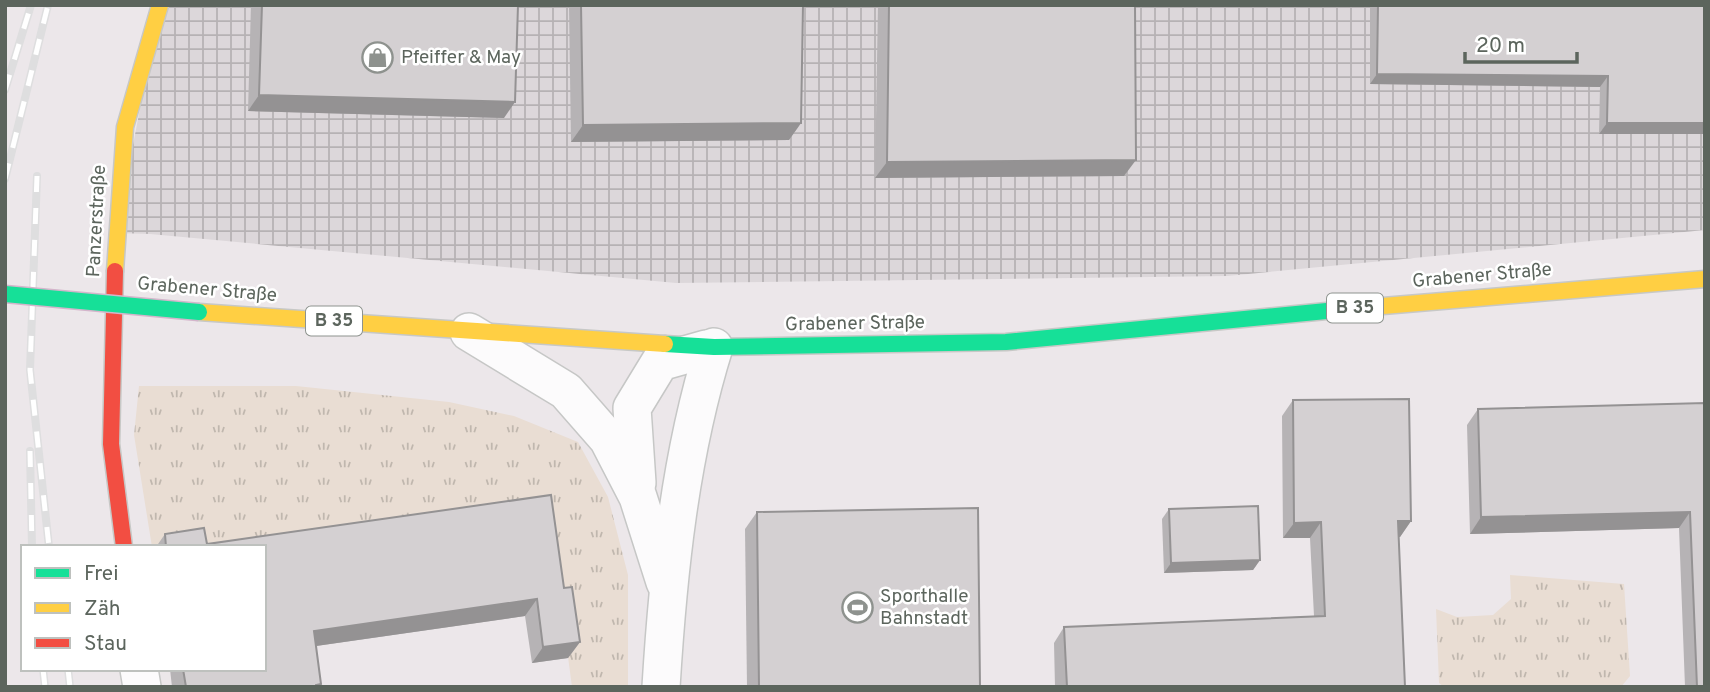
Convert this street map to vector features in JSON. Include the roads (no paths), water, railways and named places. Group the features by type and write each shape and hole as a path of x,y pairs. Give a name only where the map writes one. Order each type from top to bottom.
{"main road":[{"name":"Panzerstraße","path":"124,545 111,444 116,233 123,142 160,5"},
{"name":"Grabener Straße","path":"5,294 199,312 714,347 1006,342 1318,311 1705,279"}],"street":[{"path":"469,332 566,391 608,439 638,497 667,590"},
{"path":"638,497 632,408 660,362 714,347"},
{"path":"661,687 667,590 697,400 714,347"}],"railway":[{"path":"5,90 31,5"},
{"path":"5,179 48,5"},
{"path":"37,176 30,370 49,545"},
{"path":"30,451 32,545"},
{"path":"43,671 45,687"},
{"path":"68,671 70,687"}],"place":[{"name":"Pfeiffer & May","path":"378,58"},
{"name":"Sporthalle Bahnstadt","path":"857,608"}]}
